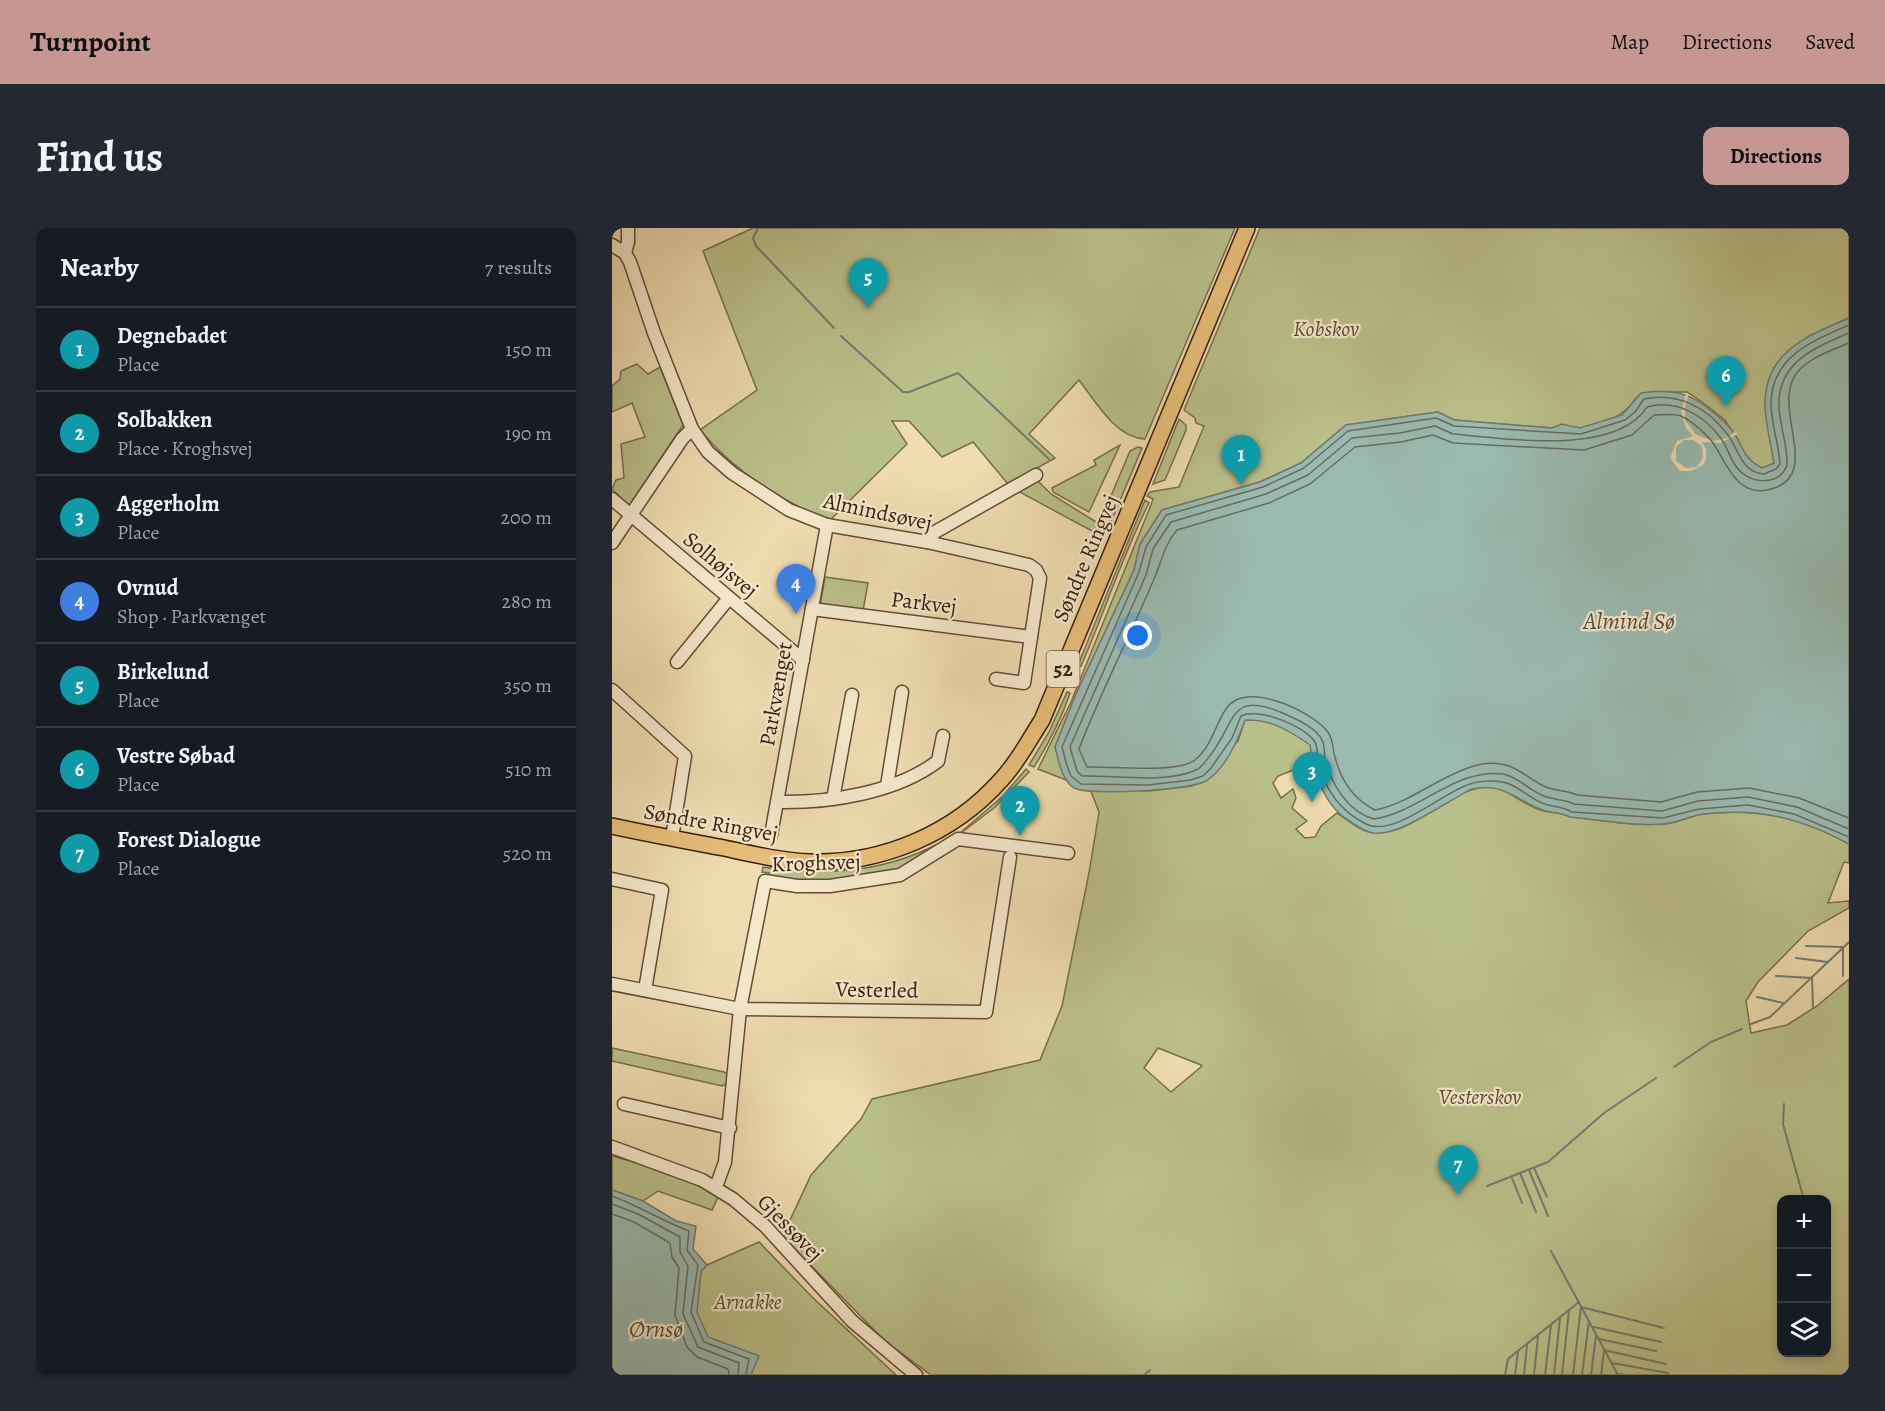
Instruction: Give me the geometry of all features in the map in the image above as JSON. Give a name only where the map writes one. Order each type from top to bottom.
[{"type":"main road","name":"Søndre Ringvej","points":[[612,826],[808,862],[862,858],[905,846],[946,826],[1002,780],[1042,720],[1247,228]]},
{"type":"street","points":[[612,245],[625,253],[628,228]]},
{"type":"street","name":"Almindsøvej","points":[[625,253],[692,429],[708,452],[732,473],[789,510],[827,525],[927,542],[1029,566],[1036,570],[1040,578],[1024,682],[996,679]]},
{"type":"street","points":[[612,543],[682,439],[692,429]]},
{"type":"street","points":[[927,542],[940,529],[1036,475]]},
{"type":"street","name":"Solhøjsvej","points":[[612,499],[803,660]]},
{"type":"street","name":"Parkvænget","points":[[771,835],[827,525]]},
{"type":"street","points":[[677,662],[729,598]]},
{"type":"street","name":"Parkvej","points":[[812,609],[1031,637]]},
{"type":"street","points":[[612,690],[685,756],[672,838]]},
{"type":"street","points":[[887,786],[902,692]]},
{"type":"street","points":[[833,799],[852,695]]},
{"type":"street","points":[[778,802],[807,803],[833,799],[907,780],[938,761],[943,736]]},
{"type":"street","name":"Kroghsvej","points":[[716,1188],[726,1162],[740,1009],[765,881],[797,886],[830,886],[900,875],[958,839],[1068,853]]},
{"type":"street","name":"Vesterled","points":[[612,984],[740,1009],[987,1012],[1010,857]]},
{"type":"street","points":[[612,879],[662,890],[645,990]]},
{"type":"street","points":[[624,1104],[730,1128]]},
{"type":"street","name":"Gjessøvej","points":[[612,1147],[678,1170],[716,1188],[765,1226],[852,1321],[915,1375]]},
{"type":"green space","points":[[753,228],[1235,228],[1145,439],[1135,437],[1116,426],[1079,380],[1029,434],[1055,458],[1008,484],[973,442],[942,457],[909,421],[892,421],[907,444],[829,521],[793,504],[743,472],[700,430],[757,390],[703,251]]},
{"type":"green space","name":"Kobskov","points":[[1260,228],[1849,228],[1849,318],[1809,336],[1773,371],[1765,404],[1774,463],[1756,493],[1742,449],[1725,420],[1687,392],[1652,392],[1635,399],[1619,415],[1596,425],[1581,428],[1560,426],[1552,428],[1454,420],[1438,412],[1346,425],[1301,463],[1260,482],[1162,510],[1140,544],[1134,570],[1076,694],[1055,747],[1066,780],[1038,769],[1071,702],[1151,505],[1153,499],[1147,496],[1150,492],[1179,487],[1204,426],[1196,423],[1195,418],[1184,410]]},
{"type":"green space","points":[[637,364],[648,374],[660,367],[683,425],[629,506],[612,489],[616,480],[624,478],[621,444],[645,437],[632,403],[612,412],[612,386],[620,379],[621,371]]},
{"type":"green space","points":[[1179,419],[1186,425],[1186,430],[1165,480],[1153,484]]},
{"type":"green space","points":[[1120,445],[1089,512],[1053,492],[1052,488],[1096,465],[1094,460]]},
{"type":"green space","points":[[1138,447],[1142,448],[1111,522],[1105,510],[1130,451]]},
{"type":"green space","points":[[1036,479],[1051,494],[1106,528],[1103,537],[1016,490]]},
{"type":"green space","points":[[1145,500],[1149,503],[1081,666],[1078,665]]},
{"type":"green space","points":[[825,577],[868,583],[863,611],[820,606]]},
{"type":"green space","points":[[1067,692],[1070,693],[1067,702],[1050,739],[1034,767],[1029,765],[1049,732]]},
{"type":"green space","name":"Vesterskov","points":[[1259,719],[1279,726],[1334,754],[1278,776],[1273,783],[1281,798],[1293,789],[1296,798],[1292,808],[1307,821],[1296,829],[1305,838],[1315,837],[1321,826],[1337,813],[1369,832],[1400,829],[1459,795],[1483,787],[1493,787],[1534,808],[1570,817],[1662,824],[1703,814],[1742,812],[1796,821],[1849,844],[1849,863],[1844,862],[1828,903],[1849,901],[1849,908],[1808,931],[1758,982],[1746,1001],[1751,1033],[1787,1025],[1817,1006],[1849,979],[1849,1375],[931,1375],[885,1341],[784,1238],[785,1231],[811,1175],[861,1119],[872,1099],[1040,1060],[1062,1006],[1089,873],[1099,812],[1090,789],[1149,791],[1192,786],[1238,741],[1245,720]],"holes":[[[1158,1048],[1201,1065],[1171,1092],[1144,1068]]]},
{"type":"green space","points":[[1026,769],[1029,772],[994,808],[953,839],[1003,796]]},
{"type":"green space","points":[[949,838],[907,868],[818,882],[769,876],[769,873],[762,872],[763,867],[835,871],[882,865],[927,849]]},
{"type":"green space","points":[[612,1048],[729,1075],[726,1084],[722,1086],[612,1061]]},
{"type":"green space","points":[[612,1156],[678,1174],[719,1195],[712,1210],[658,1191],[643,1201],[612,1190]]},
{"type":"green space","name":"Arnakke","points":[[759,1242],[812,1297],[896,1375],[717,1375],[695,1318],[701,1271],[707,1265]]},
{"type":"water","name":"Almind Sø","points":[[1849,318],[1849,844],[1796,821],[1742,812],[1703,814],[1662,824],[1570,817],[1540,809],[1500,790],[1482,787],[1467,791],[1403,827],[1373,833],[1348,820],[1332,806],[1317,777],[1310,745],[1280,727],[1254,720],[1245,720],[1225,762],[1213,776],[1197,784],[1161,789],[1098,792],[1074,788],[1066,780],[1055,747],[1076,694],[1134,570],[1140,544],[1162,510],[1260,482],[1301,463],[1346,425],[1438,412],[1454,420],[1552,428],[1562,424],[1580,428],[1622,415],[1641,393],[1663,391],[1689,396],[1705,406],[1730,427],[1748,457],[1762,468],[1774,463],[1765,404],[1772,371],[1781,358],[1804,339]]},
{"type":"water","name":"Ørnsø","points":[[612,1190],[643,1201],[676,1221],[696,1226],[693,1249],[707,1265],[701,1271],[697,1312],[708,1337],[759,1356],[751,1375],[612,1375]]},
{"type":"pier","points":[[1686,393],[1689,394],[1685,405],[1685,420],[1695,434],[1713,441],[1727,438],[1736,431],[1738,434],[1720,443],[1702,442],[1706,449],[1706,459],[1703,465],[1691,471],[1680,471],[1670,458],[1677,441],[1693,436],[1686,428],[1681,412]],"holes":[[[1684,440],[1693,440],[1702,446],[1703,458],[1697,467],[1686,468],[1676,461],[1676,447]]]},
{"type":"waterway","points":[[758,228],[753,238],[756,246],[834,328]]},
{"type":"waterway","points":[[841,336],[903,392],[909,392],[958,373],[1049,459]]},
{"type":"waterway","points":[[1751,1024],[1770,1017],[1849,942]]},
{"type":"waterway","points":[[1806,946],[1843,947],[1843,976]]},
{"type":"waterway","points":[[1796,958],[1828,962]]},
{"type":"waterway","points":[[1776,976],[1812,978],[1813,1007]]},
{"type":"waterway","points":[[1757,997],[1783,1003]]},
{"type":"waterway","points":[[1674,1067],[1711,1042],[1742,1029]]},
{"type":"waterway","points":[[1487,1186],[1548,1162],[1604,1113],[1656,1078]]},
{"type":"waterway","points":[[1784,1104],[1783,1124],[1803,1195]]},
{"type":"waterway","points":[[1534,1168],[1547,1197]]},
{"type":"waterway","points":[[1529,1170],[1548,1216]]},
{"type":"waterway","points":[[1520,1173],[1536,1212]]},
{"type":"waterway","points":[[1512,1178],[1522,1203]]},
{"type":"waterway","points":[[1551,1251],[1618,1375]]},
{"type":"waterway","points":[[1505,1375],[1508,1359],[1579,1302]]},
{"type":"waterway","points":[[1573,1375],[1581,1307],[1664,1328]]},
{"type":"waterway","points":[[1562,1375],[1569,1310]]},
{"type":"waterway","points":[[1554,1375],[1560,1318]]},
{"type":"waterway","points":[[1582,1375],[1589,1321]]},
{"type":"waterway","points":[[1545,1375],[1551,1325]]},
{"type":"waterway","points":[[1594,1327],[1661,1342]]},
{"type":"waterway","points":[[1534,1375],[1538,1336]]},
{"type":"waterway","points":[[1591,1375],[1596,1336]]},
{"type":"waterway","points":[[1599,1339],[1656,1351]]},
{"type":"waterway","points":[[1524,1375],[1527,1345]]},
{"type":"waterway","points":[[1601,1375],[1604,1350],[1666,1364]]},
{"type":"waterway","points":[[1515,1375],[1518,1351]]},
{"type":"waterway","points":[[1612,1363],[1668,1373]]},
{"type":"waterway","points":[[1144,1375],[1150,1370]]},
{"type":"waterway","points":[[1617,1374],[1625,1375]]},
{"type":"place","name":"Birkelund","points":[[868,308]]},
{"type":"place","name":"Vestre Søbad","points":[[1726,406]]},
{"type":"place","name":"Degnebadet","points":[[1241,485]]},
{"type":"place","name":"Ovnud","points":[[796,614]]},
{"type":"place","name":"Aggerholm","points":[[1312,802]]},
{"type":"place","name":"Solbakken","points":[[1020,836]]},
{"type":"place","name":"Forest Dialogue","points":[[1458,1195]]}]
